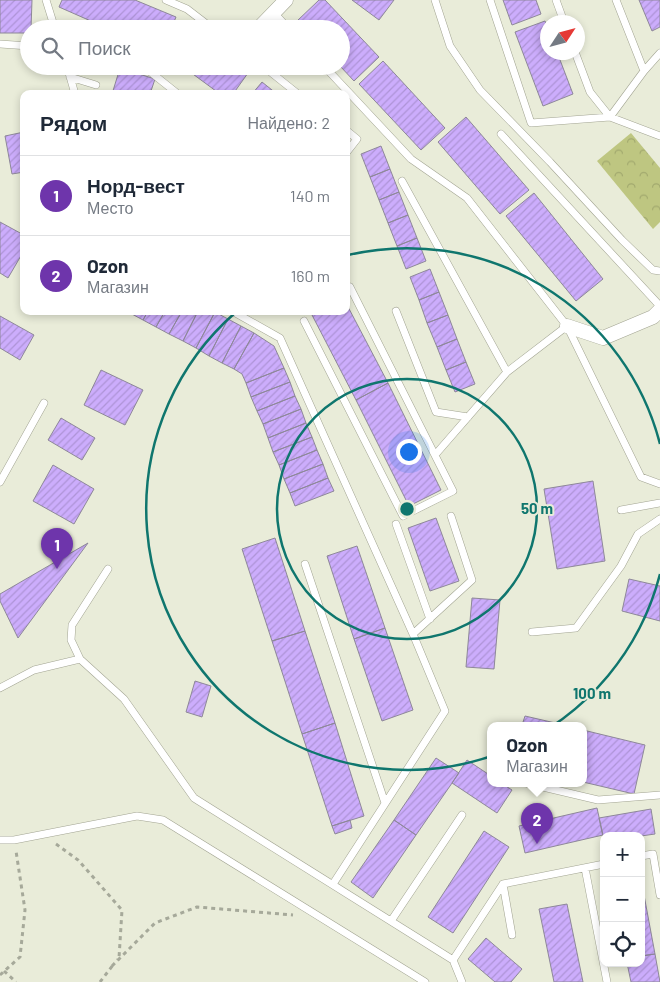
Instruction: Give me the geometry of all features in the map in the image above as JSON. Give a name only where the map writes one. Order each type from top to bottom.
[{"type":"street","points":[[267,20],[286,0]]},
{"type":"street","points":[[567,326],[603,338],[653,318],[660,310]]},
{"type":"lane","points":[[46,0],[52,20]]},
{"type":"lane","points":[[166,0],[187,9],[202,20]]},
{"type":"lane","points":[[435,0],[450,46],[480,90],[622,240],[653,270],[660,271]]},
{"type":"lane","points":[[490,0],[531,123],[610,117],[660,136]]},
{"type":"lane","points":[[556,0],[561,15]]},
{"type":"lane","points":[[616,0],[644,70]]},
{"type":"lane","points":[[274,13],[281,20]]},
{"type":"lane","points":[[0,44],[20,45]]},
{"type":"lane","points":[[610,117],[644,70],[660,53]]},
{"type":"lane","points":[[578,60],[590,92],[610,117]]},
{"type":"lane","points":[[154,75],[173,90]]},
{"type":"lane","points":[[274,75],[293,90]]},
{"type":"lane","points":[[332,75],[346,90]]},
{"type":"lane","points":[[70,76],[96,85]]},
{"type":"lane","points":[[70,76],[74,90]]},
{"type":"lane","points":[[350,94],[411,159],[467,198],[567,326],[641,477],[660,484]]},
{"type":"lane","points":[[350,133],[357,139],[350,147]]},
{"type":"lane","points":[[500,134],[660,306]]},
{"type":"lane","points":[[402,181],[507,372]]},
{"type":"lane","points":[[304,321],[403,516],[453,491],[350,287]]},
{"type":"lane","points":[[396,311],[436,412],[468,417]]},
{"type":"lane","points":[[239,315],[280,338],[412,634],[444,711],[333,884]]},
{"type":"lane","points":[[435,456],[507,372],[567,326]]},
{"type":"lane","points":[[0,482],[44,403]]},
{"type":"lane","points":[[621,510],[660,503]]},
{"type":"lane","points":[[412,634],[472,580],[451,516]]},
{"type":"lane","points":[[532,632],[576,628],[621,566],[638,534],[660,519]]},
{"type":"lane","points":[[396,524],[430,618]]},
{"type":"lane","points":[[306,564],[385,803]]},
{"type":"lane","points":[[108,569],[72,624],[71,640],[80,659],[124,699],[194,798],[453,960],[462,982]]},
{"type":"lane","points":[[0,688],[34,670],[80,659]]},
{"type":"lane","points":[[543,787],[598,800],[660,795]]},
{"type":"lane","points":[[391,921],[462,815]]},
{"type":"lane","points":[[0,840],[14,840],[137,816],[163,820],[425,982]]},
{"type":"lane","points":[[645,855],[652,854],[660,895]]},
{"type":"lane","points":[[453,960],[503,884],[600,865]]},
{"type":"lane","points":[[585,868],[607,982]]},
{"type":"lane","points":[[503,884],[512,935]]},
{"type":"path","points":[[42,834],[78,860],[122,910],[119,958],[100,982]]},
{"type":"path","points":[[0,975],[20,958],[25,910],[14,840]]},
{"type":"path","points":[[112,966],[155,923],[197,907],[320,918]]},
{"type":"path","points":[[4,971],[16,982]]},
{"type":"green space","points":[[631,133],[660,168],[660,222],[653,229],[597,161]]},
{"type":"building","points":[[0,0],[32,0],[31,20],[20,20],[20,33],[0,33]]},
{"type":"building","points":[[62,0],[135,0],[176,17],[175,20],[89,20],[59,7]]},
{"type":"building","points":[[319,0],[325,0],[344,20],[298,20]]},
{"type":"building","points":[[352,0],[394,0],[379,20]]},
{"type":"building","points":[[503,0],[536,0],[541,14],[512,25]]},
{"type":"building","points":[[639,0],[660,0],[660,27],[652,31]]},
{"type":"building","points":[[540,23],[540,60],[560,60],[573,94],[543,106],[515,32]]},
{"type":"building","points":[[350,26],[379,57],[354,81],[348,75],[350,75]]},
{"type":"building","points":[[383,61],[445,128],[421,150],[359,84]]},
{"type":"building","points":[[118,75],[142,75],[155,79],[151,90],[113,90]]},
{"type":"building","points":[[194,75],[247,75],[236,90],[215,90]]},
{"type":"building","points":[[262,82],[272,90],[255,90]]},
{"type":"building","points":[[466,117],[529,190],[500,214],[438,142]]},
{"type":"building","points":[[20,133],[20,173],[12,174],[5,136]]},
{"type":"building","points":[[381,146],[390,169],[370,177],[361,154]]},
{"type":"building","points":[[390,169],[399,192],[379,200],[370,177]]},
{"type":"building","points":[[399,192],[408,215],[388,223],[379,200]]},
{"type":"building","points":[[534,193],[603,279],[576,301],[506,216]]},
{"type":"building","points":[[408,215],[417,238],[397,246],[388,223]]},
{"type":"building","points":[[0,222],[20,233],[20,257],[8,278],[0,273]]},
{"type":"building","points":[[417,238],[426,261],[406,269],[397,246]]},
{"type":"building","points":[[430,269],[439,292],[419,300],[410,277]]},
{"type":"building","points":[[439,292],[448,315],[427,323],[419,300]]},
{"type":"building","points":[[350,311],[388,383],[356,400],[312,315],[350,315]]},
{"type":"building","points":[[134,315],[146,315],[143,320]]},
{"type":"building","points":[[146,315],[163,315],[156,327],[143,320]]},
{"type":"building","points":[[163,315],[180,315],[169,334],[156,327]]},
{"type":"building","points":[[180,315],[196,315],[183,341],[169,334]]},
{"type":"building","points":[[196,315],[213,315],[196,348],[183,341]]},
{"type":"building","points":[[213,315],[221,315],[228,319],[209,356],[196,348]]},
{"type":"building","points":[[448,315],[457,339],[437,347],[427,323]]},
{"type":"building","points":[[0,316],[34,335],[20,360],[0,348]]},
{"type":"building","points":[[228,319],[241,326],[222,363],[209,356]]},
{"type":"building","points":[[241,326],[254,333],[234,369],[222,363]]},
{"type":"building","points":[[254,333],[274,346],[284,368],[246,383],[242,374],[234,369]]},
{"type":"building","points":[[457,339],[466,362],[446,370],[437,347]]},
{"type":"building","points":[[466,362],[475,384],[455,392],[446,370]]},
{"type":"building","points":[[284,368],[290,382],[251,397],[246,383]]},
{"type":"building","points":[[101,370],[143,390],[125,425],[84,405]]},
{"type":"building","points":[[290,382],[295,396],[257,411],[251,397]]},
{"type":"building","points":[[388,383],[441,490],[409,506],[356,400]]},
{"type":"building","points":[[295,396],[301,409],[263,424],[257,411]]},
{"type":"building","points":[[301,409],[306,423],[268,438],[263,424]]},
{"type":"building","points":[[61,418],[95,438],[82,460],[48,440]]},
{"type":"building","points":[[306,423],[312,437],[273,452],[268,438]]},
{"type":"building","points":[[312,437],[317,450],[279,465],[273,452]]},
{"type":"building","points":[[317,450],[323,464],[284,479],[279,465]]},
{"type":"building","points":[[323,464],[328,478],[290,493],[284,479]]},
{"type":"building","points":[[53,465],[94,489],[74,524],[33,501]]},
{"type":"building","points":[[328,478],[334,491],[295,506],[290,493]]},
{"type":"building","points":[[593,481],[605,561],[557,569],[544,489]]},
{"type":"building","points":[[436,518],[459,581],[430,591],[408,528]]},
{"type":"building","points":[[275,538],[305,631],[272,641],[242,549]]},
{"type":"building","points":[[88,543],[18,638],[0,601],[0,594]]},
{"type":"building","points":[[357,546],[385,628],[354,639],[327,556]]},
{"type":"building","points":[[629,579],[660,586],[660,621],[622,611]]},
{"type":"building","points":[[472,598],[500,600],[494,669],[466,667]]},
{"type":"building","points":[[385,628],[413,710],[382,721],[354,639]]},
{"type":"building","points":[[305,631],[335,723],[302,734],[272,641]]},
{"type":"building","points":[[195,681],[211,686],[202,717],[186,712]]},
{"type":"building","points":[[525,716],[551,722],[523,722]]},
{"type":"building","points":[[335,723],[364,816],[332,826],[302,734]]},
{"type":"building","points":[[587,731],[645,745],[634,794],[587,783]]},
{"type":"building","points":[[436,758],[459,773],[416,835],[394,820]]},
{"type":"building","points":[[467,760],[487,773],[487,787],[507,787],[512,790],[497,813],[452,783]]},
{"type":"building","points":[[597,808],[602,832],[600,832],[600,836],[525,853],[519,826]]},
{"type":"building","points":[[651,809],[655,834],[645,835],[645,832],[602,832],[599,818]]},
{"type":"building","points":[[350,820],[352,828],[335,834],[332,826]]},
{"type":"building","points":[[394,820],[416,835],[373,898],[351,882]]},
{"type":"building","points":[[484,831],[509,847],[453,933],[428,917]]},
{"type":"building","points":[[645,900],[655,954],[645,955]]},
{"type":"building","points":[[567,904],[583,982],[554,982],[539,909]]},
{"type":"building","points":[[486,938],[522,969],[511,982],[495,982],[468,959]]},
{"type":"building","points":[[655,954],[660,982],[631,982],[628,967],[645,967],[645,955]]},
{"type":"place","name":"Норд-вест","points":[[57,569]]},
{"type":"place","name":"Ozon","points":[[537,844]]}]
